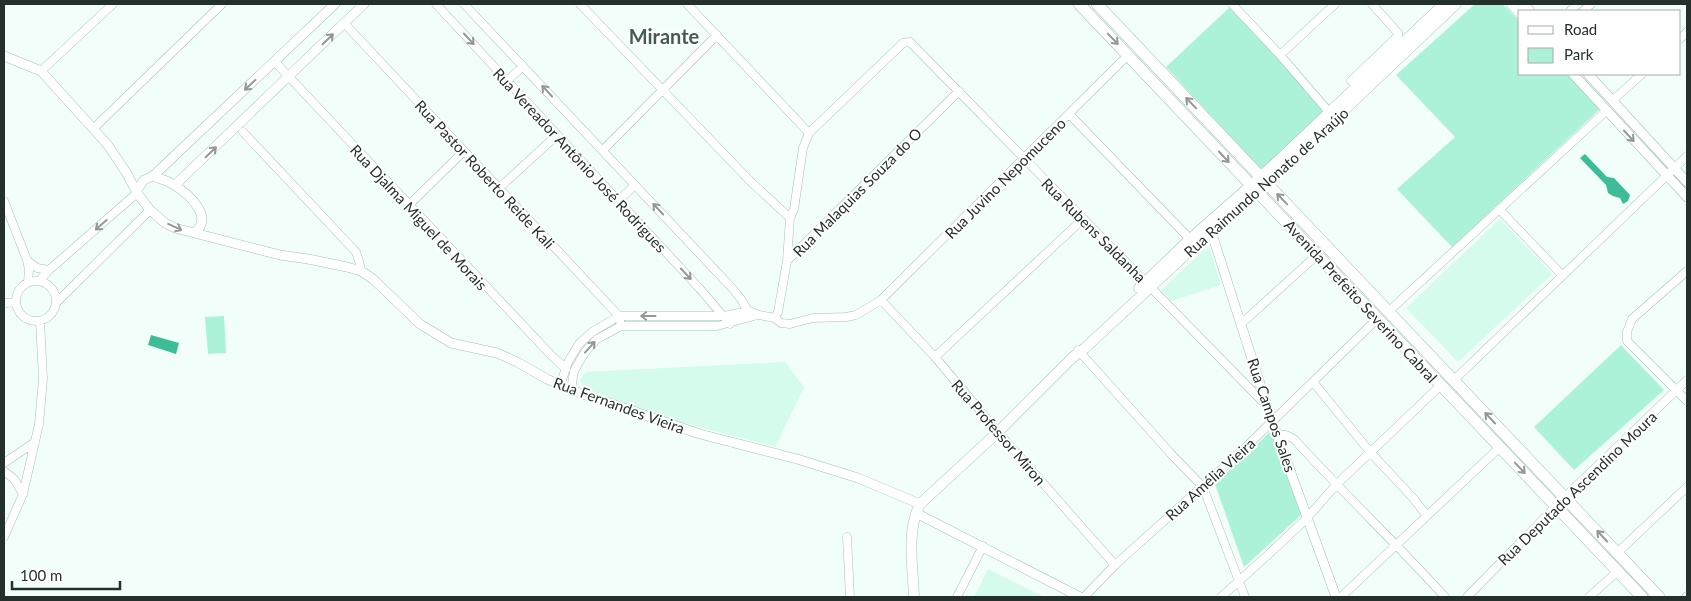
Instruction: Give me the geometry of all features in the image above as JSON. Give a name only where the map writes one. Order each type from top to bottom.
[{"type":"main road","name":"Avenida Prefeito Severino Cabral","points":[[1079,4],[1642,597]]},
{"type":"main road","name":"Avenida Prefeito Severino Cabral","points":[[1098,4],[1659,597]]},
{"type":"main road","name":"Rua Raimundo Nonato de Araújo","points":[[1264,180],[1329,112],[1444,4]]},
{"type":"main road","name":"Rua Raimundo Nonato de Araújo","points":[[1148,284],[1212,231],[1254,189],[1456,4]]},
{"type":"main road","name":"Rua Raimundo Nonato de Araújo","points":[[918,509],[1148,284],[1190,239],[1254,189]]},
{"type":"main road","points":[[914,597],[912,530],[918,509]]},
{"type":"street","points":[[41,71],[113,4]]},
{"type":"street","points":[[94,128],[222,4]]},
{"type":"street","points":[[39,281],[137,192],[144,180],[152,176],[335,4]]},
{"type":"street","points":[[175,185],[364,4]]},
{"type":"street","name":"Rua Vereador Antônio José Rodrigues","points":[[436,4],[730,324]]},
{"type":"street","name":"Rua Vereador Antônio José Rodrigues","points":[[464,4],[732,288],[753,314]]},
{"type":"street","points":[[580,4],[751,182],[790,218]]},
{"type":"street","points":[[687,4],[809,133],[803,148],[794,209],[790,218],[787,261]]},
{"type":"street","points":[[1232,4],[1280,55],[1329,112]]},
{"type":"street","points":[[1280,55],[1335,4]]},
{"type":"street","points":[[1351,81],[1398,36],[1398,33],[1372,4]]},
{"type":"street","name":"Rua Pastor Roberto Reide Kali","points":[[344,23],[619,316]]},
{"type":"street","points":[[603,150],[717,35]]},
{"type":"street","name":"Rua Rubens Saldanha","points":[[809,133],[903,43],[910,42],[920,50],[1083,219],[1270,408]]},
{"type":"street","name":"Rua Juvino Nepomuceno","points":[[775,318],[781,323],[790,324],[813,318],[846,317],[856,315],[881,300],[1128,55]]},
{"type":"street","points":[[4,56],[41,71],[94,128],[126,172],[137,192]]},
{"type":"street","name":"Rua Djalma Miguel de Morais","points":[[275,62],[288,78],[566,369]]},
{"type":"street","points":[[507,81],[523,66]]},
{"type":"street","points":[[1574,75],[1687,197]]},
{"type":"street","points":[[1589,75],[1687,182]]},
{"type":"street","points":[[1613,100],[1641,75]]},
{"type":"street","name":"Rua Malaquias Souza do O","points":[[775,318],[778,312],[787,261],[959,91]]},
{"type":"street","points":[[1389,311],[1606,111]]},
{"type":"street","points":[[1069,114],[1190,239]]},
{"type":"street","points":[[243,132],[356,252],[360,272]]},
{"type":"street","points":[[498,189],[558,135]]},
{"type":"street","points":[[409,205],[464,151]]},
{"type":"street","points":[[1454,380],[1687,156]]},
{"type":"street","points":[[126,172],[144,180]]},
{"type":"street","points":[[152,176],[175,185],[200,210],[203,222],[199,230],[194,233]]},
{"type":"street","points":[[618,201],[635,185]]},
{"type":"street","name":"Rua Fernandes Vieira","points":[[137,192],[150,210],[165,223],[175,228],[280,255],[347,267],[360,272],[373,279],[420,324],[447,342],[497,353],[560,386],[700,434],[797,459],[858,478],[1082,597]]},
{"type":"street","points":[[4,201],[27,260],[29,270],[28,282]]},
{"type":"street","points":[[1500,209],[1562,275]]},
{"type":"street","points":[[57,302],[54,290],[45,282],[39,281],[28,282],[19,290],[16,302],[21,314],[26,318],[40,321],[49,316],[57,302],[150,210]]},
{"type":"street","points":[[935,357],[1083,219]]},
{"type":"street","name":"Rua Campos Sales","points":[[1212,231],[1270,408],[1272,421],[1336,597]]},
{"type":"street","points":[[1241,324],[1317,255]]},
{"type":"street","points":[[27,260],[37,268],[49,270]]},
{"type":"street","points":[[1687,271],[1632,319],[1626,332],[1627,341],[1687,401]]},
{"type":"street","name":"Rua Professor Miron","points":[[881,300],[935,357],[1115,565]]},
{"type":"street","points":[[4,303],[16,302]]},
{"type":"street","points":[[571,390],[574,372],[585,352],[597,339],[621,326],[717,326],[730,324],[753,314]]},
{"type":"street","points":[[560,386],[568,362],[579,344],[592,332],[619,316],[724,316],[753,314],[775,318]]},
{"type":"street","points":[[619,316],[621,326]]},
{"type":"street","name":"Rua Amélia Vieira","points":[[1082,597],[1203,487],[1378,318]]},
{"type":"street","points":[[4,537],[23,494],[39,424],[43,379],[40,321]]},
{"type":"street","points":[[604,325],[608,333]]},
{"type":"street","points":[[1077,353],[1203,487],[1244,597]]},
{"type":"street","name":"Rua Deputado Ascendino Moura","points":[[1467,597],[1565,497],[1687,380]]},
{"type":"street","points":[[1312,382],[1427,516]]},
{"type":"street","points":[[1221,597],[1307,518],[1336,486],[1441,386]]},
{"type":"street","points":[[1277,434],[1286,435],[1294,439],[1336,486],[1397,545],[1445,597]]},
{"type":"street","points":[[4,464],[34,442]]},
{"type":"street","points":[[1341,597],[1500,447]]},
{"type":"street","points":[[4,471],[14,479],[23,494]]},
{"type":"street","points":[[1617,553],[1687,487]]},
{"type":"street","points":[[846,536],[850,597]]},
{"type":"street","points":[[957,597],[984,546]]},
{"type":"street","points":[[1589,597],[1618,571]]},
{"type":"shaded area","points":[[1585,154],[1607,177],[1614,178],[1630,195],[1628,201],[1623,204],[1620,198],[1608,193],[1606,185],[1580,158]]},
{"type":"shaded area","points":[[1500,219],[1552,274],[1458,362],[1406,308]]},
{"type":"shaded area","points":[[1206,248],[1210,249],[1221,285],[1171,301],[1161,290]]},
{"type":"shaded area","points":[[151,335],[179,343],[176,354],[148,345]]},
{"type":"shaded area","points":[[785,362],[804,387],[775,447],[658,416],[585,390],[580,380],[586,372]]},
{"type":"shaded area","points":[[988,569],[1044,597],[974,597]]},
{"type":"green space","points":[[1475,4],[1503,4],[1518,20],[1518,75],[1568,75],[1600,109],[1452,247],[1397,189],[1455,137],[1396,75]]},
{"type":"green space","points":[[1231,6],[1327,113],[1263,172],[1166,67]]},
{"type":"green space","points":[[224,316],[226,353],[208,354],[205,317]]},
{"type":"green space","points":[[1621,345],[1664,390],[1574,470],[1534,427]]},
{"type":"green space","points":[[1273,429],[1302,514],[1244,567],[1215,484]]},
{"type":"district","name":"Mirante","points":[[664,36]]}]
